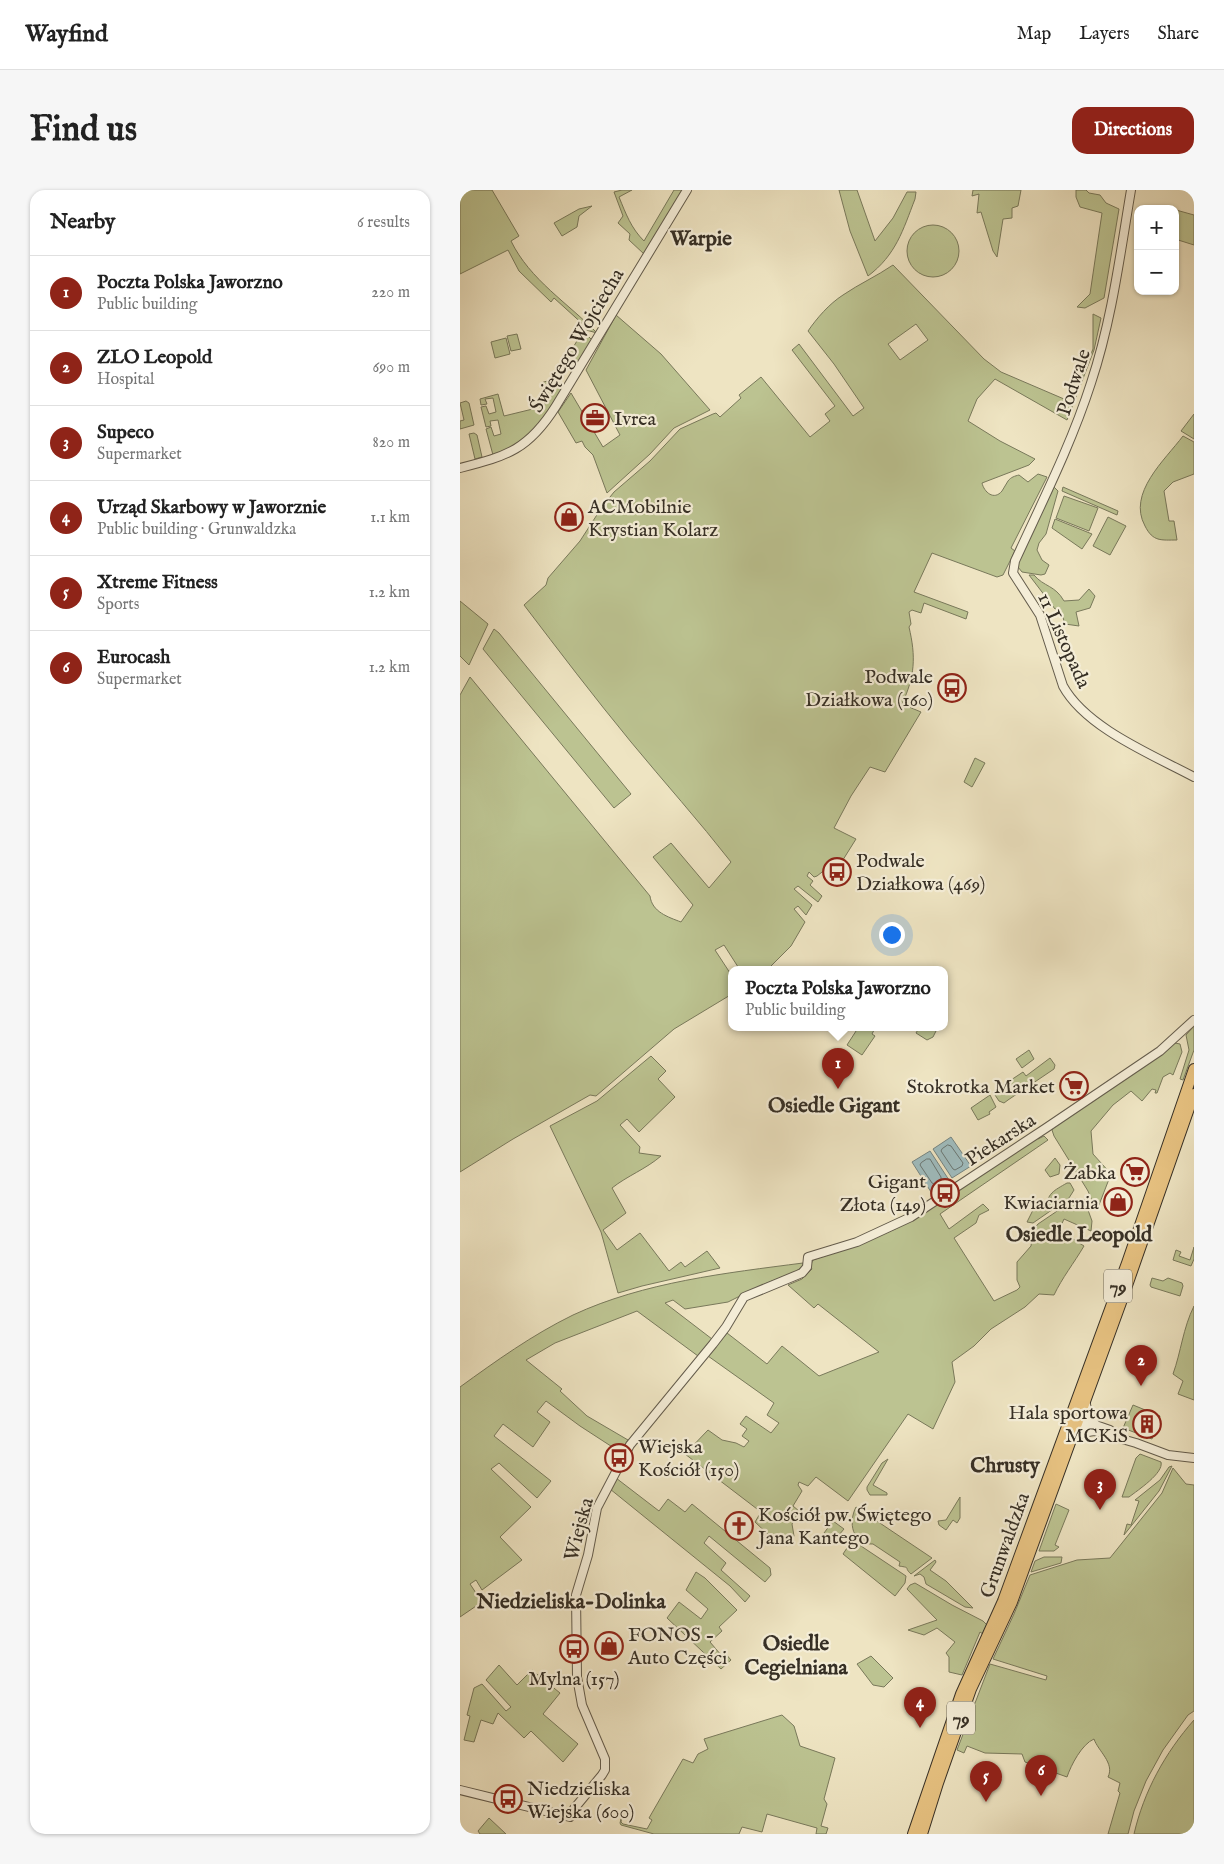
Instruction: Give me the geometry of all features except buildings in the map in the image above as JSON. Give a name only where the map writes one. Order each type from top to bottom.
[{"type":"main road","name":"Grunwaldzka","points":[[913,1834],[961,1694],[1003,1601],[1072,1420],[1194,1069]]},
{"type":"main road","name":"Grunwaldzka","points":[[922,1834],[971,1689],[1012,1602],[1071,1440],[1072,1420],[1085,1401],[1194,1094]]},
{"type":"street","name":"Świętego Wojciecha","points":[[460,468],[505,455],[522,445],[540,430],[687,190]]},
{"type":"street","name":"Podwale","points":[[1014,573],[1014,561],[1064,457],[1094,376],[1113,300],[1131,190]]},
{"type":"street","name":"11 Listopada","points":[[1014,573],[1040,615],[1064,686],[1069,695],[1095,720],[1116,735],[1194,777]]},
{"type":"street","name":"Piekarska","points":[[808,1257],[837,1250],[868,1238],[921,1211],[1160,1051],[1194,1020]]},
{"type":"street","name":"Wiejska","points":[[460,1790],[570,1817],[573,1810],[602,1776],[606,1765],[603,1753],[582,1705],[576,1662],[577,1589],[588,1555],[597,1508],[630,1445],[713,1344],[726,1327],[740,1302],[751,1292],[802,1272],[807,1267],[808,1257]]},
{"type":"street","points":[[1085,1401],[1095,1428]]},
{"type":"street","points":[[1072,1420],[1083,1426],[1095,1428],[1171,1456],[1194,1458]]},
{"type":"street","points":[[1071,1440],[1095,1428]]},
{"type":"green space","points":[[460,190],[492,190],[519,236],[511,241],[528,268],[597,333],[586,330],[586,327],[554,298],[551,302],[519,271],[508,250],[460,274]]},
{"type":"green space","points":[[632,190],[619,197],[632,226],[644,241],[674,190],[684,190],[644,254],[629,240],[630,234],[618,223],[623,216],[614,192]]},
{"type":"green space","points":[[839,190],[857,190],[875,241],[893,218],[907,192],[916,192],[907,221],[898,241],[878,268],[868,276],[850,231]]},
{"type":"green space","points":[[973,190],[1021,190],[1018,206],[1012,208],[1012,218],[1003,219],[997,257],[993,251],[981,212],[977,213],[979,194],[972,196]]},
{"type":"green space","points":[[1076,190],[1086,190],[1089,193],[1100,195],[1106,203],[1119,209],[1104,298],[1085,308],[1077,307],[1090,294],[1102,213],[1080,207],[1076,197]]},
{"type":"green space","points":[[592,206],[579,216],[577,227],[562,236],[554,223],[579,209]]},
{"type":"green space","points":[[1179,211],[1194,215],[1194,245],[1179,240]]},
{"type":"green space","points":[[928,225],[938,225],[947,229],[955,237],[959,251],[955,265],[947,273],[938,277],[928,277],[919,273],[911,265],[907,256],[907,246],[911,237],[919,229]]},
{"type":"green space","points":[[893,265],[984,359],[1001,372],[1071,402],[1093,349],[1093,314],[1101,318],[1094,350],[1067,420],[995,379],[977,399],[968,421],[1000,441],[1035,459],[1029,465],[982,483],[987,492],[993,495],[999,494],[1009,480],[1019,475],[1028,482],[1038,474],[1047,477],[1011,548],[1015,551],[1003,575],[997,577],[932,553],[914,592],[968,612],[966,619],[924,603],[921,613],[912,610],[909,612],[913,666],[910,684],[902,704],[921,712],[885,772],[870,767],[851,796],[834,828],[856,839],[841,863],[839,865],[831,865],[814,877],[809,872],[807,876],[813,881],[810,885],[822,896],[818,902],[798,886],[794,889],[812,905],[806,915],[798,906],[794,909],[805,922],[791,946],[771,966],[737,966],[724,945],[715,950],[728,970],[728,996],[674,1029],[596,1096],[590,1095],[460,1172],[460,695],[470,677],[650,896],[651,902],[657,910],[681,922],[693,905],[653,857],[671,843],[709,888],[731,862],[617,725],[524,605],[546,585],[548,578],[580,541],[614,492],[650,461],[680,429],[716,413],[720,417],[741,398],[739,395],[761,377],[810,437],[830,421],[825,414],[835,406],[792,350],[799,344],[853,416],[864,408],[834,364],[808,331],[824,312],[855,287]],"holes":[[[916,324],[928,340],[900,360],[888,344]]]},
{"type":"green space","points":[[616,315],[661,354],[710,410],[674,428],[650,454],[607,493],[593,455],[582,441],[576,443],[558,412],[571,393],[603,447],[620,435],[586,370]]},
{"type":"green space","points":[[583,331],[592,340],[576,368],[566,359]]},
{"type":"green space","points":[[517,334],[521,349],[511,351],[507,336]]},
{"type":"green space","points":[[506,338],[510,354],[495,358],[491,342]]},
{"type":"green space","points":[[553,379],[565,385],[536,428],[518,443],[493,455],[486,429],[491,427],[494,436],[501,434],[498,420],[490,421],[491,426],[486,427],[481,407],[486,406],[489,414],[496,412],[493,398],[485,399],[487,404],[481,405],[480,399],[498,394],[504,416],[541,407],[545,404],[541,383]]},
{"type":"green space","points":[[466,401],[469,403],[474,425],[460,429],[460,421],[464,420],[460,403]]},
{"type":"green space","points":[[1194,414],[1194,439],[1181,431]]},
{"type":"green space","points":[[474,433],[477,435],[482,457],[475,459],[469,434]]},
{"type":"green space","points":[[1183,436],[1194,442],[1194,474],[1173,482],[1164,491],[1169,521],[1174,521],[1177,540],[1158,539],[1151,535],[1145,526],[1141,514],[1141,501],[1144,489],[1150,478]]},
{"type":"green space","points":[[1054,487],[1058,491],[1046,534],[1039,543],[1037,550],[1042,560],[1049,565],[1045,574],[1022,572],[1018,567],[1019,559]]},
{"type":"green space","points":[[1063,487],[1118,511],[1117,515],[1062,491]]},
{"type":"green space","points":[[1064,496],[1098,508],[1089,531],[1056,518]]},
{"type":"green space","points":[[1108,517],[1126,526],[1110,555],[1093,546]]},
{"type":"green space","points":[[1055,519],[1092,534],[1082,549],[1052,528]]},
{"type":"green space","points":[[1029,575],[1034,575],[1053,589],[1064,601],[1079,600],[1089,589],[1095,596],[1090,608],[1076,612],[1079,626],[1065,624],[1060,608],[1055,609]]},
{"type":"green space","points":[[460,601],[488,624],[469,665],[460,656]]},
{"type":"green space","points":[[494,629],[631,794],[614,808],[483,649]]},
{"type":"green space","points":[[975,758],[985,763],[972,787],[964,782]]},
{"type":"green space","points":[[1194,1026],[1194,1050],[1183,1080],[1180,1079],[1189,1050],[1186,1035]]},
{"type":"green space","points":[[856,1031],[874,1031],[872,1034],[875,1036],[862,1055],[847,1045]]},
{"type":"green space","points":[[917,1031],[936,1031],[933,1037],[927,1040],[916,1033]]},
{"type":"green space","points":[[1175,1043],[1180,1044],[1182,1052],[1173,1075],[1170,1073],[1163,1077],[1157,1093],[1155,1093],[1156,1090],[1152,1089],[1142,1101],[1131,1091],[1113,1105],[1091,1131],[1093,1154],[1111,1174],[1097,1210],[1052,1130],[1054,1126]]},
{"type":"green space","points":[[1029,1050],[1034,1059],[1022,1068],[1016,1059]]},
{"type":"green space","points":[[651,1056],[666,1071],[658,1079],[675,1097],[639,1132],[627,1119],[620,1125],[640,1147],[639,1153],[661,1156],[612,1188],[626,1213],[603,1230],[617,1250],[640,1233],[669,1271],[681,1262],[685,1267],[707,1251],[720,1268],[618,1293],[601,1232],[550,1126],[597,1101]]},
{"type":"green space","points":[[1050,1058],[1055,1065],[1054,1069],[1004,1103],[999,1101],[993,1092],[1023,1072],[1026,1076]]},
{"type":"green space","points":[[990,1095],[996,1107],[989,1112],[990,1114],[978,1120],[971,1108]]},
{"type":"green space","points":[[1044,1136],[1048,1140],[940,1214],[949,1229],[983,1204],[989,1210],[979,1215],[976,1223],[954,1238],[994,1301],[1020,1287],[1017,1280],[1017,1262],[1031,1246],[1033,1230],[1038,1224],[1075,1199],[1080,1202],[1084,1199],[1092,1221],[1091,1231],[1064,1219],[1059,1230],[1084,1246],[1054,1295],[1039,1294],[1025,1307],[991,1329],[974,1346],[952,1362],[955,1382],[933,1429],[908,1414],[848,1501],[816,1477],[808,1486],[799,1482],[798,1485],[802,1491],[793,1506],[799,1511],[792,1524],[794,1536],[787,1546],[776,1538],[774,1540],[755,1522],[761,1512],[685,1454],[708,1430],[722,1440],[744,1447],[749,1441],[742,1436],[747,1429],[740,1424],[746,1416],[771,1433],[779,1423],[767,1415],[774,1403],[708,1356],[727,1333],[767,1364],[782,1346],[819,1376],[879,1352],[818,1304],[814,1308],[788,1285],[802,1279],[812,1269],[810,1266],[813,1260],[895,1229],[922,1214],[1037,1138]]},
{"type":"green space","points":[[1055,1158],[1060,1165],[1059,1174],[1050,1177],[1045,1170]]},
{"type":"green space","points":[[1070,1183],[1074,1190],[1069,1198],[1033,1223],[1027,1222],[1033,1210],[1048,1209],[1048,1200],[1052,1193]]},
{"type":"green space","points":[[1194,1247],[1194,1259],[1191,1266],[1173,1260],[1176,1250],[1181,1252],[1179,1256],[1190,1260]]},
{"type":"green space","points":[[803,1263],[803,1266],[795,1272],[762,1285],[728,1302],[685,1309],[673,1300],[665,1303],[712,1339],[698,1356],[637,1311],[555,1343],[526,1360],[562,1389],[560,1391],[587,1416],[628,1440],[620,1452],[546,1401],[537,1412],[550,1422],[533,1447],[503,1424],[494,1436],[551,1481],[537,1498],[499,1463],[491,1469],[531,1507],[500,1537],[522,1560],[482,1590],[476,1580],[470,1584],[482,1602],[460,1617],[460,1387],[543,1331],[573,1315],[600,1304],[628,1294],[686,1280]]},
{"type":"green space","points":[[1152,1278],[1163,1281],[1168,1278],[1182,1283],[1180,1296],[1151,1287]]},
{"type":"green space","points":[[1194,1306],[1194,1400],[1178,1394],[1183,1381],[1173,1374],[1187,1323]]},
{"type":"green space","points":[[1133,1405],[1160,1416],[1152,1439],[1123,1428]]},
{"type":"green space","points":[[1140,1454],[1161,1462],[1159,1471],[1144,1486],[1129,1497],[1122,1497],[1136,1458]]},
{"type":"green space","points":[[888,1459],[873,1485],[887,1493],[887,1495],[870,1495],[867,1487],[882,1463]]},
{"type":"green space","points":[[1172,1466],[1159,1491],[1124,1535],[1127,1524],[1131,1525],[1139,1501],[1135,1500],[1160,1480],[1169,1467]]},
{"type":"green space","points":[[1173,1468],[1186,1484],[1194,1485],[1194,1711],[1188,1715],[1163,1750],[1146,1781],[1134,1811],[1128,1834],[1108,1834],[1120,1793],[1118,1791],[1120,1783],[1108,1777],[1110,1772],[1108,1762],[1094,1739],[1081,1750],[1067,1777],[1025,1762],[1022,1754],[985,1753],[967,1746],[964,1753],[957,1750],[990,1664],[1046,1680],[1047,1676],[993,1659],[1030,1575],[1077,1560],[1110,1558],[1162,1493]]},
{"type":"green space","points":[[616,1478],[659,1511],[668,1499],[685,1512],[692,1504],[770,1568],[771,1575],[765,1582],[709,1536],[704,1543],[726,1563],[721,1570],[750,1596],[745,1602],[730,1586],[610,1489]]},
{"type":"green space","points":[[960,1497],[960,1518],[957,1523],[953,1520],[946,1530],[939,1525],[938,1521],[946,1520]]},
{"type":"green space","points":[[1056,1504],[1069,1510],[1055,1545],[1059,1547],[1054,1551],[1039,1551]]},
{"type":"green space","points":[[856,1507],[932,1558],[911,1574],[906,1568],[899,1566],[900,1562],[873,1544],[860,1541],[856,1537],[852,1526]]},
{"type":"green space","points":[[833,1521],[844,1529],[833,1542],[824,1533]]},
{"type":"green space","points":[[851,1542],[855,1542],[906,1576],[905,1583],[895,1596],[843,1554]]},
{"type":"green space","points":[[1044,1557],[1062,1557],[1061,1563],[1031,1572],[1035,1561]]},
{"type":"green space","points":[[935,1560],[936,1562],[930,1570],[946,1581],[973,1608],[965,1607],[926,1584],[924,1577],[920,1574],[914,1576]]},
{"type":"green space","points":[[696,1572],[705,1578],[737,1610],[719,1627],[722,1631],[710,1642],[721,1655],[724,1652],[731,1660],[721,1669],[667,1618],[679,1602],[701,1619],[708,1609],[686,1590]]},
{"type":"green space","points":[[915,1583],[987,1625],[983,1634],[980,1632],[962,1675],[949,1672],[949,1657],[946,1653],[955,1642],[937,1628],[924,1635],[908,1630],[937,1620],[907,1589]]},
{"type":"green space","points":[[871,1656],[893,1678],[884,1687],[873,1685],[857,1664]]},
{"type":"green space","points":[[499,1665],[517,1685],[532,1670],[560,1693],[543,1714],[578,1744],[563,1762],[531,1731],[524,1738],[498,1713],[493,1724],[481,1720],[474,1742],[464,1740],[470,1716],[467,1715],[474,1688],[482,1684],[506,1711],[511,1707],[486,1680]]},
{"type":"green space","points":[[782,1715],[794,1726],[800,1746],[835,1758],[824,1799],[827,1804],[821,1826],[828,1828],[826,1834],[816,1834],[817,1828],[767,1814],[762,1832],[742,1827],[739,1834],[654,1834],[621,1825],[620,1823],[622,1815],[621,1822],[623,1824],[647,1829],[652,1820],[649,1818],[683,1759],[693,1763],[698,1754],[708,1749],[704,1739]]},
{"type":"green space","points":[[1194,1720],[1194,1834],[1134,1834],[1138,1818],[1157,1773],[1174,1746]]},
{"type":"green space","points":[[489,1818],[506,1834],[480,1834],[478,1831]]},
{"type":"water","points":[[951,1137],[971,1166],[952,1178],[933,1149]]},
{"type":"water","points":[[930,1151],[949,1180],[931,1192],[912,1162]]},
{"type":"place","name":"Ivrea","points":[[595,418]]},
{"type":"place","name":"ACMobilnie Krystian Kolarz","points":[[569,517]]},
{"type":"place","name":"Podwale Działkowa (160)","points":[[952,688]]},
{"type":"place","name":"Podwale Działkowa (469)","points":[[837,872]]},
{"type":"place","name":"Stokrotka Market","points":[[1074,1086]]},
{"type":"place","name":"Poczta Polska Jaworzno","points":[[838,1089]]},
{"type":"place","name":"Żabka","points":[[1135,1172]]},
{"type":"place","name":"Gigant Złota (149)","points":[[945,1193]]},
{"type":"place","name":"Kwiaciarnia","points":[[1118,1202]]},
{"type":"place","name":"ZLO Leopold","points":[[1141,1386]]},
{"type":"place","name":"Hala sportowa MCKiS","points":[[1147,1424]]},
{"type":"place","name":"Wiejska Kościół (150)","points":[[619,1458]]},
{"type":"place","name":"Supeco","points":[[1100,1510]]},
{"type":"place","name":"Kościół pw. Świętego Jana Kantego","points":[[739,1526]]},
{"type":"place","name":"FONOS - Auto Części","points":[[609,1646]]},
{"type":"place","name":"Mylna (157)","points":[[574,1649]]},
{"type":"place","name":"Urząd Skarbowy w Jaworznie","points":[[920,1728]]},
{"type":"place","name":"Eurocash","points":[[1041,1796]]},
{"type":"place","name":"Niedzieliska Wiejska (600)","points":[[508,1799]]},
{"type":"place","name":"Xtreme Fitness","points":[[986,1802]]},
{"type":"district","name":"Warpie","points":[[701,238]]},
{"type":"district","name":"Osiedle Gigant","points":[[834,1105]]},
{"type":"district","name":"Osiedle Leopold","points":[[1079,1234]]},
{"type":"district","name":"Chrusty","points":[[1005,1465]]},
{"type":"district","name":"Niedzieliska-Dolinka","points":[[571,1601]]},
{"type":"district","name":"Osiedle Cegielniana","points":[[796,1655]]}]
